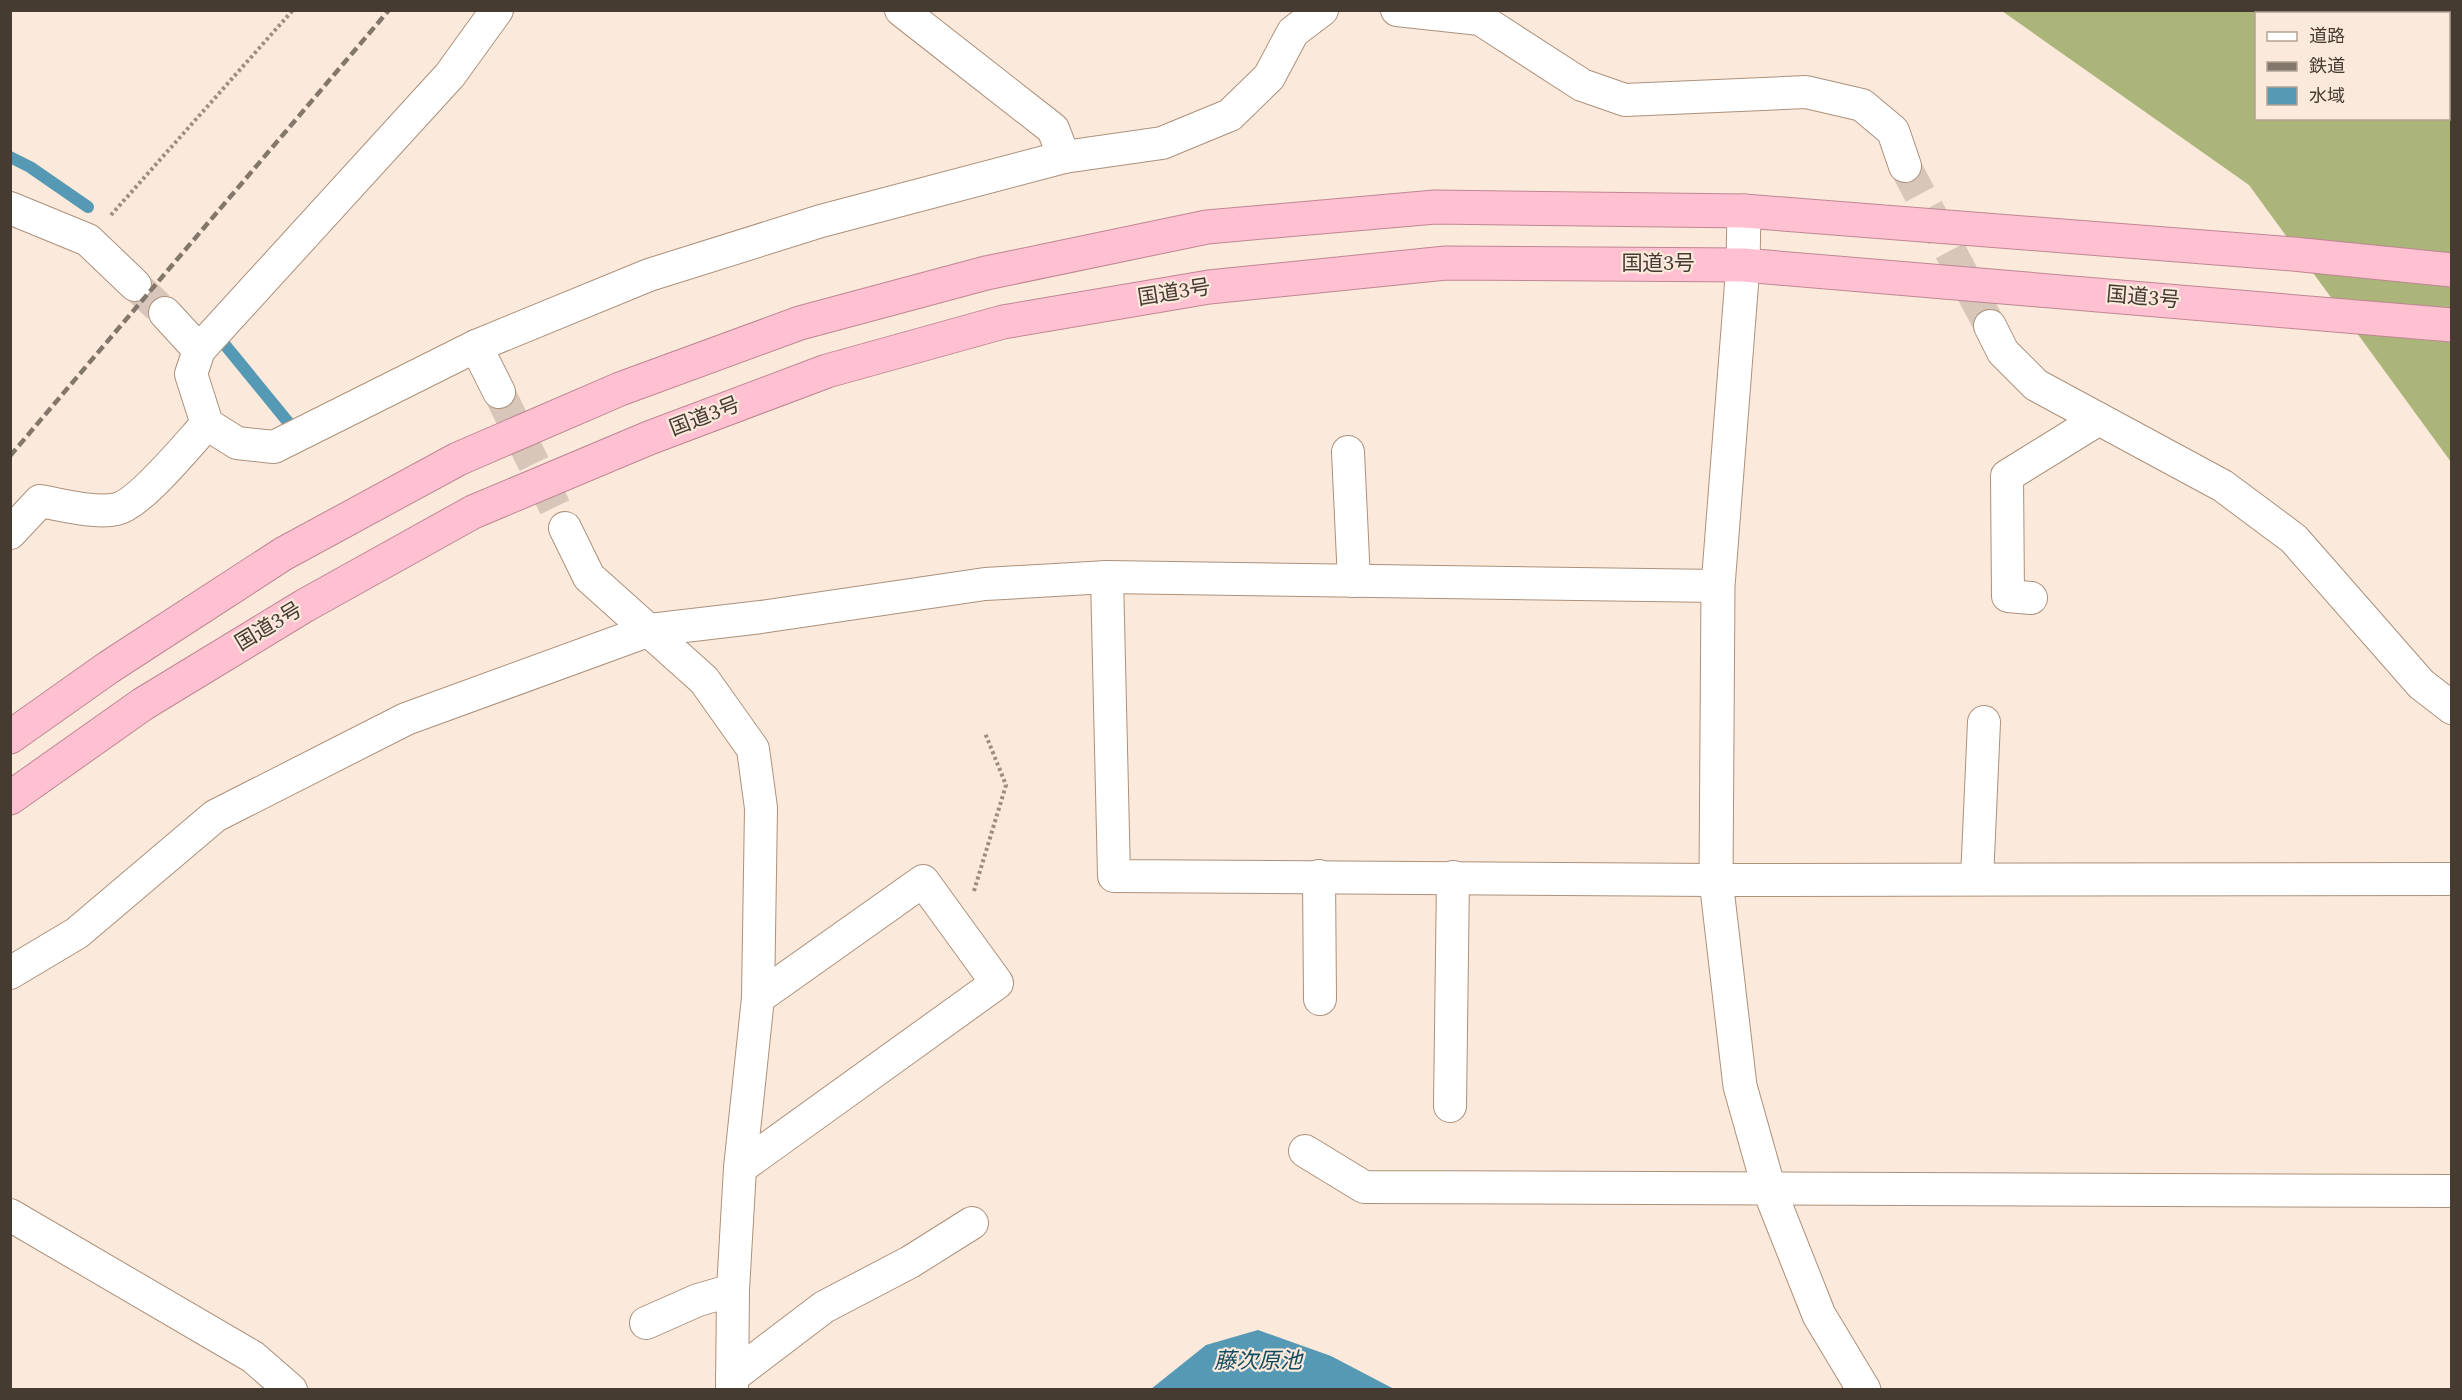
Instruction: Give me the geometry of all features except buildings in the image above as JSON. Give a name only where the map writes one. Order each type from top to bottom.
[{"type":"highway","points":[[10,737],[109,667],[283,554],[458,459],[620,389],[800,323],[986,273],[1207,227],[1435,207],[1744,211],[2293,254],[2451,270]]},
{"type":"highway","name":"国道3号","points":[[10,798],[143,704],[304,606],[473,512],[649,438],[827,371],[1003,322],[1209,286],[1446,263],[1743,265],[2451,324]]},
{"type":"street","points":[[497,10],[450,75],[199,350],[190,374],[207,424],[237,443],[274,447],[476,346],[649,275],[821,220],[1064,156],[1162,143],[1230,115],[1269,77],[1293,32],[1322,10]]},
{"type":"street","points":[[901,10],[1053,129],[1064,156]]},
{"type":"street","points":[[1397,10],[1507,21],[1582,84],[1625,100],[1806,92],[1862,105],[1893,131],[1905,166]]},
{"type":"street","points":[[10,208],[88,240],[135,285]]},
{"type":"street","points":[[1744,211],[1743,265],[1718,586],[1716,880],[1740,1086],[1769,1189],[1819,1315],[1864,1389]]},
{"type":"street","points":[[165,313],[199,350]]},
{"type":"street","points":[[1990,326],[2003,352],[2036,385],[2223,486],[2294,539],[2421,684],[2451,708]]},
{"type":"street","points":[[476,346],[500,392]]},
{"type":"street","points":[[2031,598],[2008,596],[2007,476],[2099,419]]},
{"type":"street","points":[[10,533],[40,501],[85,509],[118,509],[139,496],[207,424]]},
{"type":"street","points":[[1348,452],[1354,580]]},
{"type":"street","points":[[565,528],[589,577],[704,680],[753,749],[761,808],[758,998],[740,1168],[733,1290],[732,1383]]},
{"type":"street","points":[[10,973],[77,933],[215,816],[406,719],[650,630],[761,617],[985,584],[1107,577],[1718,586]]},
{"type":"street","points":[[1107,577],[1114,876],[1716,880],[2451,879]]},
{"type":"street","points":[[1977,879],[1984,722]]},
{"type":"street","points":[[1320,876],[1320,999]]},
{"type":"street","points":[[1450,1106],[1453,877]]},
{"type":"street","points":[[740,1168],[998,983],[923,881],[758,998]]},
{"type":"street","points":[[1305,1151],[1364,1187],[2451,1191]]},
{"type":"street","points":[[10,1215],[253,1357],[291,1389]]},
{"type":"street","points":[[732,1383],[824,1307],[910,1262],[972,1223]]},
{"type":"street","points":[[646,1323],[698,1300],[733,1290]]},
{"type":"path","points":[[88,240],[293,10]]},
{"type":"path","points":[[950,919],[972,898],[1006,785],[985,733]]},
{"type":"green space","points":[[2002,11],[2451,11],[2451,462],[2249,185]]},
{"type":"water","name":"藤次原池","points":[[1258,1330],[1331,1356],[1394,1389],[1151,1389],[1206,1345]]},
{"type":"waterway","points":[[10,157],[30,167],[88,207]]},
{"type":"waterway","points":[[221,340],[288,422]]},
{"type":"tunnel","points":[[1905,166],[1990,326]]},
{"type":"tunnel","points":[[135,285],[165,313]]},
{"type":"tunnel","points":[[499,392],[565,528]]},
{"type":"railway","points":[[10,456],[389,10]]}]
